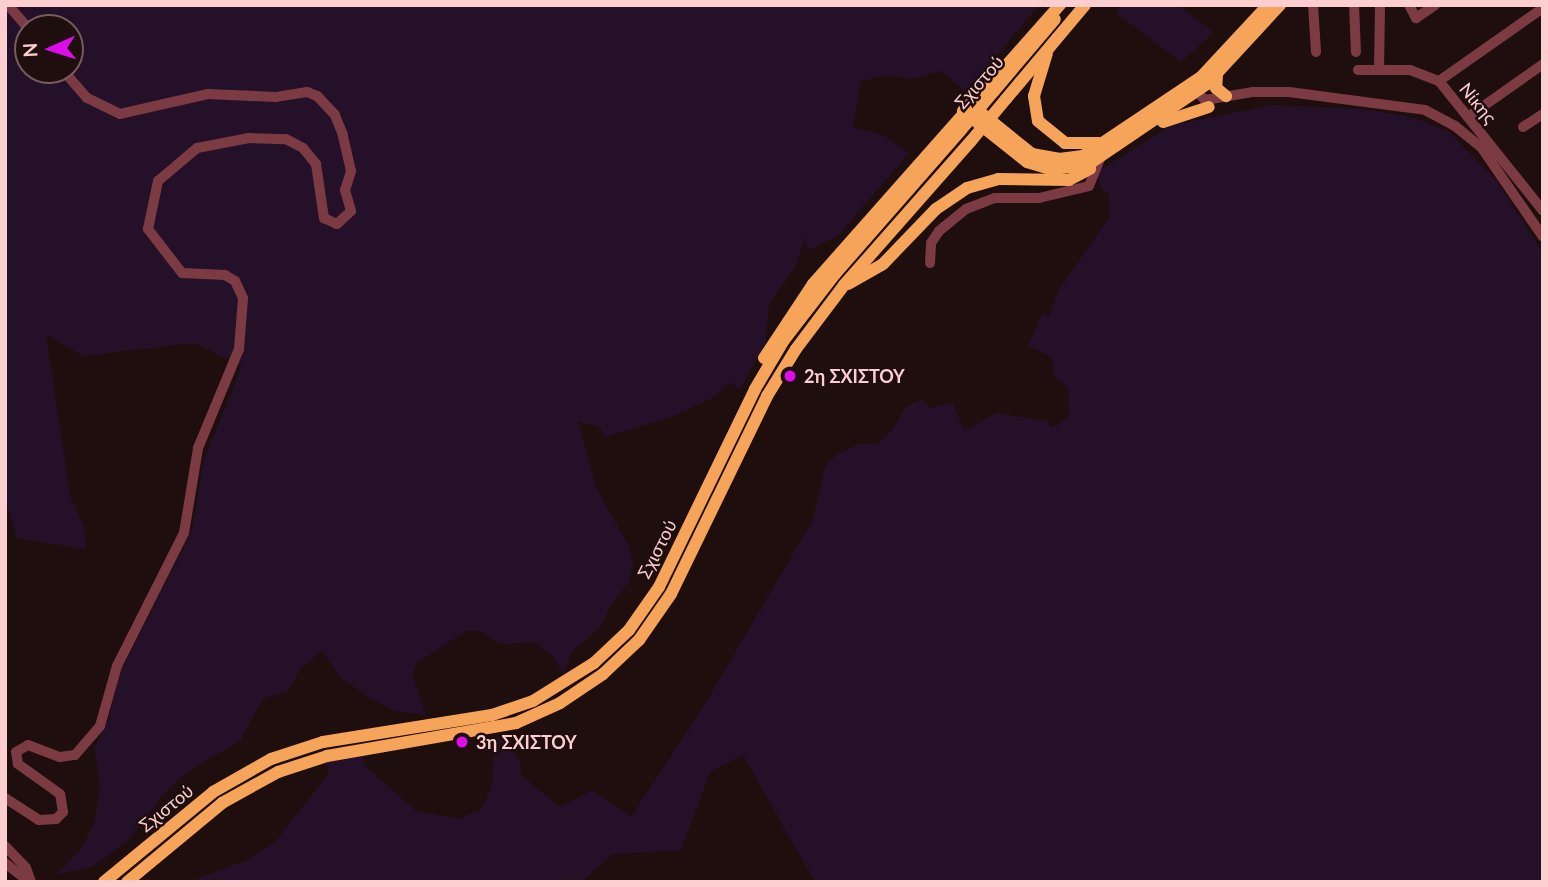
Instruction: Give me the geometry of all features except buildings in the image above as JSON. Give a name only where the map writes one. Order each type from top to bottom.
[{"type":"main road","points":[[755,389],[767,351],[794,309],[967,107],[1060,5]]},
{"type":"main road","name":"Σχιστού","points":[[104,881],[213,792],[271,759],[323,742],[449,723],[511,709],[552,691],[594,663],[629,630],[659,587],[755,389],[820,292],[1066,5]]},
{"type":"main road","name":"Σχιστού","points":[[127,882],[222,803],[278,772],[327,756],[506,726],[549,709],[603,674],[639,640],[671,594],[778,376],[844,285],[1047,53],[1085,5]]},
{"type":"main road","points":[[967,107],[1017,144],[1045,158],[1078,157],[1107,142],[1201,77],[1268,5]]},
{"type":"main road","points":[[844,285],[883,264],[953,195],[998,179],[1069,180],[1086,174],[1097,161],[1186,101],[1217,75],[1280,5]]},
{"type":"main road","points":[[1047,53],[1034,96],[1043,128],[1065,143],[1107,142]]},
{"type":"main road","points":[[1217,75],[1216,88],[1231,96]]},
{"type":"main road","points":[[967,107],[1018,157],[1035,166],[1067,170],[1097,161]]},
{"type":"main road","points":[[1143,129],[1209,107]]},
{"type":"street","points":[[1313,5],[1316,52]]},
{"type":"street","points":[[1354,5],[1356,52]]},
{"type":"street","points":[[1379,70],[1380,5]]},
{"type":"street","points":[[1409,5],[1416,18],[1435,5]]},
{"type":"street","points":[[1439,81],[1543,8]]},
{"type":"street","points":[[1468,117],[1543,64]]},
{"type":"street","name":"Νίκης","points":[[1358,70],[1421,72],[1439,81],[1543,211]]},
{"type":"street","points":[[5,798],[39,820],[56,819],[63,812],[60,794],[18,764],[16,752],[28,745],[60,757],[75,755],[100,726],[117,666],[184,533],[198,448],[239,349],[243,298],[235,281],[225,275],[182,273],[148,229],[158,181],[197,148],[249,138],[286,139],[303,148],[316,164],[324,218],[337,224],[351,211],[345,190],[351,170],[343,135],[335,115],[317,96],[307,92],[276,97],[208,94],[120,114],[87,99],[75,84]]},
{"type":"street","points":[[1197,92],[1205,100],[1269,91],[1374,101],[1441,117],[1481,148],[1543,237]]},
{"type":"street","points":[[1186,101],[1194,108],[1209,107],[1231,96]]},
{"type":"street","points":[[1523,127],[1543,114]]},
{"type":"street","points":[[930,263],[932,243],[939,231],[966,209],[995,198],[1039,198],[1089,186],[1097,161]]},
{"type":"street","points":[[5,846],[26,868],[30,882]]},
{"type":"street","points":[[5,863],[30,882]]},
{"type":"shaded area","points":[[5,5],[1039,5],[966,92],[942,71],[912,79],[888,75],[861,81],[853,127],[883,135],[909,153],[838,236],[808,250],[805,236],[795,267],[769,304],[765,343],[740,389],[729,382],[714,397],[674,416],[605,437],[600,427],[578,421],[596,488],[629,546],[633,565],[629,582],[612,603],[599,629],[572,651],[564,675],[555,659],[537,643],[501,644],[480,631],[466,631],[417,663],[412,675],[426,715],[395,711],[370,698],[340,677],[322,651],[302,667],[286,693],[263,698],[240,741],[188,771],[161,797],[128,840],[92,867],[55,875],[81,850],[95,822],[100,785],[94,748],[109,718],[119,675],[192,531],[204,459],[242,366],[194,343],[83,356],[46,334],[70,496],[84,527],[86,549],[17,538],[5,498]]},
{"type":"shaded area","points":[[1121,5],[1177,5],[1214,32],[1181,62],[1116,13]]},
{"type":"shaded area","points":[[1271,105],[1362,109],[1411,117],[1448,131],[1496,180],[1543,253],[1543,882],[815,882],[743,755],[710,772],[681,850],[612,854],[582,882],[188,882],[250,859],[275,842],[329,773],[326,762],[363,756],[364,765],[416,811],[459,819],[482,808],[492,785],[494,739],[503,735],[520,760],[521,775],[560,807],[593,790],[631,817],[701,711],[813,520],[825,467],[836,455],[859,444],[877,444],[891,432],[906,407],[922,399],[930,408],[953,403],[964,431],[997,413],[1047,421],[1052,428],[1069,417],[1068,388],[1054,376],[1052,357],[1028,346],[1042,313],[1049,317],[1058,291],[1109,218],[1109,194],[1101,189],[1097,172],[1170,126]]},
{"type":"place","name":"2η ΣΧΙΣΤΟΥ","points":[[790,376]]},
{"type":"place","name":"3η ΣΧΙΣΤΟΥ","points":[[462,742]]}]
